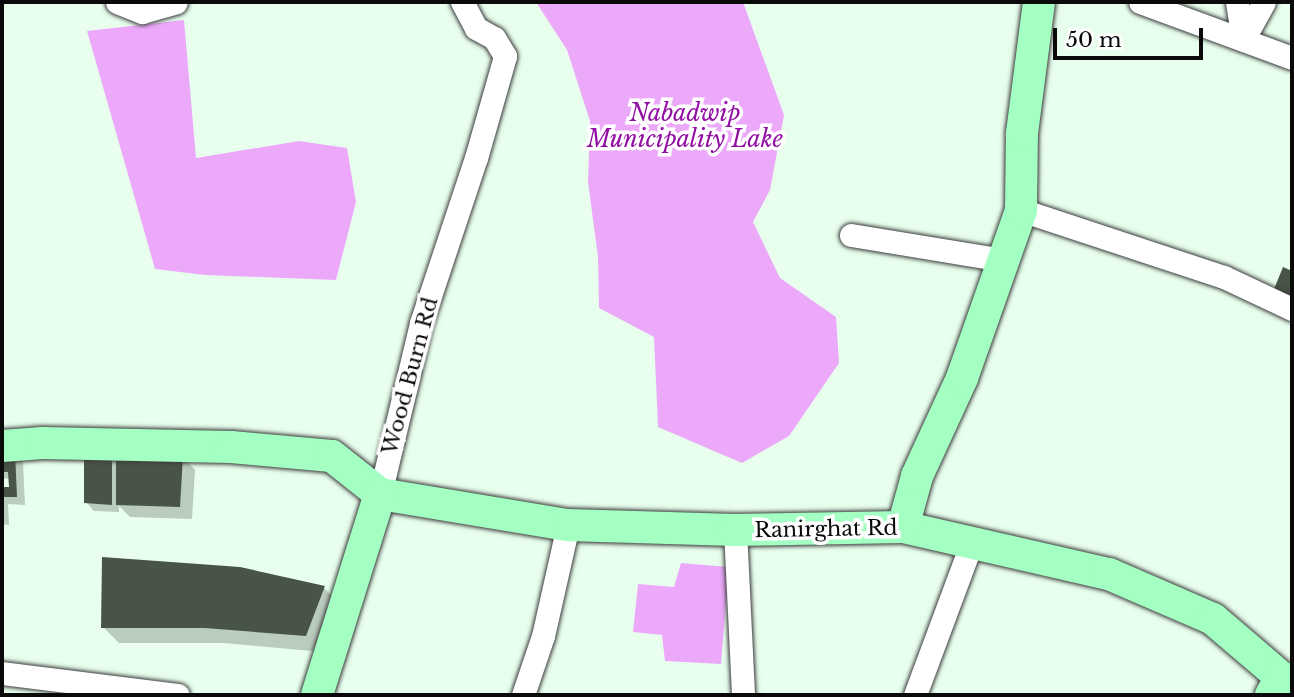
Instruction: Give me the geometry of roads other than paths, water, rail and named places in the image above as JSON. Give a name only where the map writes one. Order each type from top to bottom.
[{"type":"street","points":[[117,2],[142,12],[176,2]]},
{"type":"street","name":"Wood Burn Rd","points":[[317,695],[380,494],[421,323],[476,158],[505,57],[494,38],[476,28],[462,2]]},
{"type":"street","points":[[903,527],[917,476],[962,378],[1021,210],[1023,133],[1039,2]]},
{"type":"street","points":[[1140,2],[1292,58]]},
{"type":"street","points":[[1237,2],[1243,40]]},
{"type":"street","points":[[1243,40],[1264,2]]},
{"type":"street","points":[[1021,210],[1224,277],[1292,309]]},
{"type":"street","points":[[851,235],[1004,260]]},
{"type":"street","points":[[2,446],[43,443],[231,447],[332,456],[380,494]]},
{"type":"street","name":"Ranirghat Rd","points":[[380,494],[568,525],[735,530],[903,527],[972,541],[1109,574],[1213,619],[1276,686]]},
{"type":"street","points":[[523,695],[543,636],[568,525]]},
{"type":"street","points":[[735,530],[743,695]]},
{"type":"street","points":[[915,695],[972,541]]},
{"type":"street","points":[[2,673],[166,695]]},
{"type":"water","name":"Nabadwip Municipality Lake","points":[[536,2],[743,2],[784,115],[770,190],[753,222],[780,278],[836,317],[839,363],[789,436],[742,463],[658,427],[654,337],[599,308],[598,257],[588,182],[590,121],[567,50]]},
{"type":"water","points":[[184,20],[196,158],[299,141],[347,148],[356,202],[336,280],[205,275],[155,269],[87,31]]},
{"type":"water","points":[[681,563],[729,567],[721,664],[665,661],[662,635],[633,632],[638,584],[674,587]]}]
